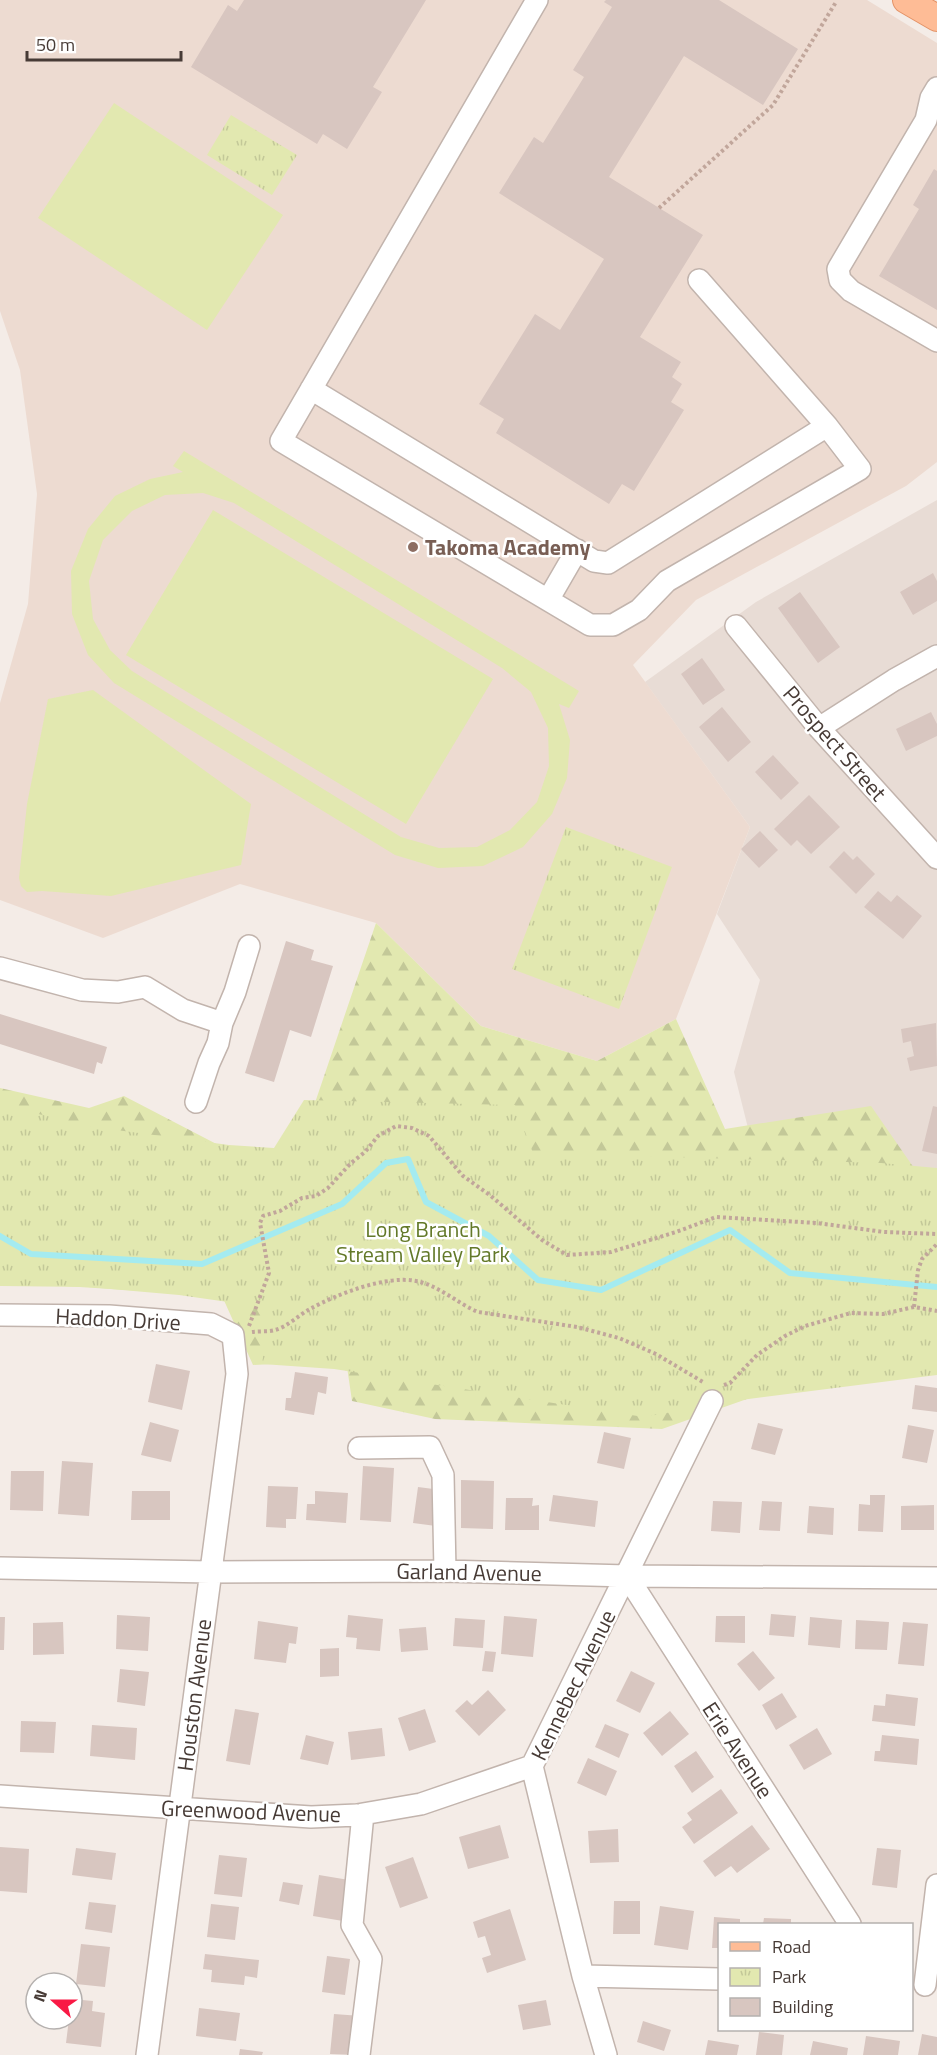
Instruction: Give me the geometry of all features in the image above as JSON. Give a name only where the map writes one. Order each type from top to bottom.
[{"type":"main road","points":[[906,0],[937,18]]},
{"type":"street","points":[[537,0],[281,441],[590,625],[613,625],[639,610],[667,580],[860,468],[827,426],[699,280]]},
{"type":"street","points":[[937,88],[931,98],[926,120],[838,269],[840,280],[851,291],[937,341]]},
{"type":"street","points":[[311,389],[594,561],[608,563],[827,426]]},
{"type":"street","points":[[548,600],[577,550]]},
{"type":"street","name":"Prospect Street","points":[[736,626],[819,728],[937,858]]},
{"type":"street","points":[[819,728],[894,680],[937,656]]},
{"type":"street","points":[[196,1102],[218,1043],[222,1023],[235,992],[249,946]]},
{"type":"street","points":[[0,968],[82,990],[118,992],[146,987],[183,1010],[222,1023]]},
{"type":"street","name":"Haddon Drive","points":[[0,1315],[109,1316],[211,1324],[241,1330]]},
{"type":"street","name":"Houston Avenue","points":[[147,2055],[241,1330]]},
{"type":"street","name":"Kennebec Avenue","points":[[606,2055],[583,1976],[532,1766],[627,1576],[713,1390]]},
{"type":"street","points":[[359,1448],[430,1447],[443,1475],[445,1571]]},
{"type":"street","name":"Garland Avenue","points":[[0,1568],[937,1578]]},
{"type":"street","name":"Erie Avenue","points":[[627,1576],[849,1923]]},
{"type":"street","name":"Greenwood Avenue","points":[[0,1796],[311,1817],[363,1814],[422,1804],[532,1766]]},
{"type":"street","points":[[359,2055],[371,1959],[352,1926],[363,1814]]},
{"type":"street","points":[[925,1985],[937,1885]]},
{"type":"street","points":[[583,1976],[718,1979]]},
{"type":"path","points":[[658,207],[774,105],[836,2]]},
{"type":"path","points":[[937,1234],[884,1232],[817,1223],[716,1216],[676,1232],[611,1252],[567,1256],[542,1240],[491,1196],[463,1176],[429,1136],[412,1128],[396,1126],[378,1136],[328,1188],[316,1196],[302,1198],[280,1211],[263,1216],[260,1223],[269,1273],[241,1330],[275,1330],[309,1309],[344,1292],[380,1283],[414,1280],[428,1284],[478,1312],[578,1327],[619,1338],[656,1354],[713,1390],[730,1383],[757,1355],[805,1326],[851,1313],[884,1314],[914,1307],[937,1311]]},
{"type":"path","points":[[914,1307],[918,1270],[922,1259],[937,1244]]},
{"type":"shaded area","name":"Takoma Academy","points":[[0,0],[867,0],[937,43],[937,462],[906,486],[696,600],[633,665],[750,827],[676,1019],[597,1061],[481,1026],[376,923],[240,884],[103,938],[0,900],[0,703],[28,604],[37,494],[20,370],[0,311]]},
{"type":"shaded area","points":[[937,500],[937,1169],[756,1160],[734,1072],[760,980],[717,914],[750,827],[645,682],[756,602]]},
{"type":"green space","points":[[114,103],[283,215],[207,330],[38,218]]},
{"type":"green space","points":[[231,115],[297,155],[272,195],[207,155]]},
{"type":"green space","points":[[184,451],[579,691],[569,708],[559,704],[570,740],[567,778],[552,814],[523,847],[483,866],[438,868],[395,855],[114,683],[88,655],[72,614],[71,571],[88,529],[115,496],[150,479],[183,472],[173,466]],"holes":[[[203,493],[234,503],[502,668],[531,692],[548,728],[549,766],[537,802],[510,830],[477,847],[439,848],[401,837],[132,671],[110,650],[93,619],[89,581],[103,540],[132,511],[165,495]]]},
{"type":"green space","points":[[213,510],[493,679],[406,824],[126,655]]},
{"type":"green space","points":[[93,690],[251,804],[241,865],[111,896],[27,892],[21,886],[19,878],[27,804],[48,699]]},
{"type":"green space","points":[[566,827],[672,867],[619,1009],[512,969]]},
{"type":"green space","name":"Long Branch Stream Valley Park","points":[[376,923],[481,1026],[597,1061],[676,1019],[725,1129],[871,1106],[923,1181],[781,1387],[662,1429],[435,1419],[352,1401],[346,1360],[253,1365],[222,1296],[0,1282],[0,1088],[89,1108],[124,1096],[253,1163],[300,1147]]},
{"type":"green space","name":"Long Branch Stream Valley Park","points":[[304,1100],[515,1105],[533,1153],[881,1163],[937,1168],[937,1375],[733,1401],[644,1417],[334,1369],[262,1364],[270,1308],[179,1295],[88,1287],[0,1286],[0,1105],[94,1127],[229,1145],[274,1148]]},
{"type":"building","points":[[244,0],[426,0],[373,87],[382,92],[347,149],[323,134],[317,144],[191,67],[228,5],[237,11]]},
{"type":"building","points":[[606,0],[719,0],[798,49],[763,105],[684,56],[609,177],[703,235],[640,337],[681,362],[672,377],[682,384],[671,402],[684,410],[634,491],[622,484],[609,504],[496,433],[504,419],[479,404],[535,314],[560,330],[604,259],[499,193],[534,137],[543,143],[584,77],[573,70],[612,7],[604,2]]},
{"type":"building","points":[[934,169],[937,171],[937,310],[879,276],[919,209],[913,205]]},
{"type":"building","points":[[933,573],[937,581],[937,601],[913,615],[900,592]]},
{"type":"building","points":[[800,592],[840,647],[818,663],[778,608]]},
{"type":"building","points":[[702,658],[725,690],[703,705],[681,674]]},
{"type":"building","points":[[722,707],[751,742],[728,762],[699,727]]},
{"type":"building","points":[[931,712],[937,724],[937,736],[906,751],[896,729]]},
{"type":"building","points":[[773,755],[799,783],[781,800],[755,772]]},
{"type":"building","points":[[809,795],[840,827],[811,854],[797,840],[791,846],[774,829]]},
{"type":"building","points":[[760,831],[778,850],[759,868],[741,849]]},
{"type":"building","points":[[844,851],[853,860],[857,856],[875,874],[856,894],[829,867]]},
{"type":"building","points":[[878,891],[891,902],[897,895],[922,916],[903,939],[864,907]]},
{"type":"building","points":[[286,941],[314,950],[311,960],[333,966],[311,1037],[290,1030],[274,1082],[245,1073]]},
{"type":"building","points":[[0,1014],[107,1047],[102,1064],[97,1062],[94,1074],[0,1044]]},
{"type":"building","points":[[936,1023],[937,1066],[910,1071],[907,1058],[914,1056],[911,1041],[903,1043],[901,1029]]},
{"type":"building","points":[[933,1106],[937,1107],[937,1154],[922,1151]]},
{"type":"building","points":[[156,1364],[190,1371],[182,1410],[148,1402]]},
{"type":"building","points":[[295,1372],[328,1377],[326,1394],[318,1392],[314,1415],[285,1410],[286,1398],[291,1398]]},
{"type":"building","points":[[915,1385],[937,1388],[937,1412],[912,1409]]},
{"type":"building","points":[[150,1422],[179,1430],[171,1462],[141,1455]]},
{"type":"building","points":[[758,1423],[783,1429],[775,1455],[751,1449]]},
{"type":"building","points":[[908,1425],[934,1430],[927,1463],[902,1458]]},
{"type":"building","points":[[604,1432],[631,1438],[624,1469],[597,1463]]},
{"type":"building","points":[[62,1461],[93,1463],[89,1516],[58,1514]]},
{"type":"building","points":[[363,1466],[394,1468],[391,1522],[360,1520]]},
{"type":"building","points":[[11,1471],[44,1471],[43,1511],[10,1510]]},
{"type":"building","points":[[461,1480],[494,1481],[493,1529],[461,1528]]},
{"type":"building","points":[[268,1486],[298,1487],[296,1519],[286,1519],[286,1528],[266,1527]]},
{"type":"building","points":[[418,1487],[441,1490],[436,1526],[413,1523]]},
{"type":"building","points":[[132,1491],[170,1491],[170,1520],[131,1520]]},
{"type":"building","points":[[315,1491],[348,1493],[346,1523],[306,1520],[307,1504],[315,1504]]},
{"type":"building","points":[[553,1495],[598,1501],[595,1527],[549,1521]]},
{"type":"building","points":[[870,1495],[885,1495],[883,1532],[858,1531],[859,1504],[870,1505]]},
{"type":"building","points":[[506,1498],[533,1498],[532,1506],[539,1505],[539,1530],[505,1530]]},
{"type":"building","points":[[713,1501],[742,1502],[740,1533],[711,1531]]},
{"type":"building","points":[[762,1501],[782,1502],[780,1531],[759,1530]]},
{"type":"building","points":[[934,1505],[934,1530],[901,1530],[901,1506]]},
{"type":"building","points":[[809,1506],[834,1508],[833,1535],[807,1533]]},
{"type":"building","points":[[771,1614],[796,1616],[794,1637],[769,1635]]},
{"type":"building","points":[[117,1615],[150,1617],[148,1651],[116,1649]]},
{"type":"building","points":[[348,1615],[383,1619],[380,1651],[356,1649],[357,1638],[346,1637]]},
{"type":"building","points":[[504,1616],[537,1619],[533,1657],[501,1654]]},
{"type":"building","points":[[716,1616],[745,1616],[745,1643],[715,1642]]},
{"type":"building","points":[[0,1617],[5,1617],[4,1650],[0,1650]]},
{"type":"building","points":[[810,1617],[842,1620],[840,1648],[808,1645]]},
{"type":"building","points":[[455,1618],[485,1620],[483,1648],[453,1646]]},
{"type":"building","points":[[856,1620],[889,1622],[887,1650],[855,1649]]},
{"type":"building","points":[[258,1621],[298,1627],[296,1644],[289,1643],[286,1663],[254,1659]]},
{"type":"building","points":[[63,1622],[64,1654],[33,1655],[33,1623]]},
{"type":"building","points":[[903,1622],[928,1624],[924,1666],[898,1664]]},
{"type":"building","points":[[426,1627],[428,1650],[401,1652],[399,1629]]},
{"type":"building","points":[[339,1648],[339,1676],[320,1677],[320,1649]]},
{"type":"building","points":[[485,1651],[496,1652],[493,1672],[482,1671]]},
{"type":"building","points":[[753,1651],[775,1678],[759,1691],[737,1664]]},
{"type":"building","points":[[120,1669],[149,1672],[145,1706],[117,1702]]},
{"type":"building","points":[[631,1671],[655,1683],[640,1713],[616,1701]]},
{"type":"building","points":[[488,1690],[506,1710],[479,1736],[455,1711],[467,1700],[472,1705]]},
{"type":"building","points":[[782,1693],[797,1717],[776,1730],[762,1705]]},
{"type":"building","points":[[886,1694],[918,1698],[915,1726],[872,1721],[874,1705],[885,1706]]},
{"type":"building","points":[[235,1709],[259,1713],[250,1765],[226,1761]]},
{"type":"building","points":[[425,1709],[436,1742],[409,1751],[398,1718]]},
{"type":"building","points":[[670,1711],[689,1734],[662,1756],[643,1733]]},
{"type":"building","points":[[21,1721],[56,1722],[54,1753],[20,1752]]},
{"type":"building","points":[[605,1724],[629,1734],[619,1758],[595,1747]]},
{"type":"building","points":[[92,1725],[137,1728],[135,1760],[90,1756]]},
{"type":"building","points":[[382,1728],[385,1756],[351,1760],[348,1732]]},
{"type":"building","points":[[817,1728],[832,1754],[804,1770],[789,1745]]},
{"type":"building","points":[[306,1735],[334,1742],[328,1765],[300,1759]]},
{"type":"building","points":[[882,1735],[919,1739],[917,1765],[874,1761],[875,1751],[880,1751]]},
{"type":"building","points":[[696,1751],[714,1777],[692,1793],[674,1766]]},
{"type":"building","points":[[588,1758],[617,1771],[606,1796],[577,1783]]},
{"type":"building","points":[[721,1789],[738,1813],[694,1844],[682,1827],[692,1820],[687,1813]]},
{"type":"building","points":[[500,1825],[509,1858],[468,1869],[459,1837]]},
{"type":"building","points":[[752,1825],[770,1849],[737,1873],[731,1866],[715,1877],[703,1861]]},
{"type":"building","points":[[618,1829],[619,1862],[590,1863],[588,1831]]},
{"type":"building","points":[[0,1847],[29,1849],[27,1893],[0,1891]]},
{"type":"building","points":[[76,1848],[116,1853],[112,1880],[72,1875]]},
{"type":"building","points":[[877,1848],[901,1850],[897,1888],[872,1885]]},
{"type":"building","points":[[219,1855],[247,1858],[242,1897],[214,1894]]},
{"type":"building","points":[[413,1857],[428,1898],[400,1908],[385,1867]]},
{"type":"building","points":[[319,1875],[349,1880],[343,1921],[313,1916]]},
{"type":"building","points":[[283,1882],[303,1885],[299,1905],[279,1901]]},
{"type":"building","points":[[614,1901],[640,1901],[640,1934],[613,1934]]},
{"type":"building","points":[[89,1902],[116,1905],[112,1933],[85,1929]]},
{"type":"building","points":[[211,1904],[239,1907],[235,1940],[207,1937]]},
{"type":"building","points":[[660,1906],[694,1911],[688,1950],[654,1945]]},
{"type":"building","points":[[510,1909],[526,1960],[487,1973],[482,1958],[491,1955],[485,1936],[478,1938],[473,1922]]},
{"type":"building","points":[[714,1917],[740,1919],[740,1923],[718,1923],[718,1948],[712,1948]]},
{"type":"building","points":[[764,1918],[791,1919],[791,1923],[763,1923]]},
{"type":"building","points":[[81,1944],[110,1947],[105,1987],[84,1985],[84,1971],[78,1971]]},
{"type":"building","points":[[205,1954],[259,1960],[257,1978],[245,1976],[244,1985],[211,1982],[212,1970],[203,1969]]},
{"type":"building","points":[[327,1956],[350,1959],[345,1995],[322,1992]]},
{"type":"building","points":[[84,2000],[93,2001],[92,2011],[105,2013],[101,2047],[66,2043],[68,2031],[84,2031]]},
{"type":"building","points":[[546,2000],[551,2025],[523,2030],[518,2005]]},
{"type":"building","points":[[199,2008],[240,2013],[236,2041],[196,2036]]},
{"type":"building","points":[[334,2014],[361,2016],[357,2055],[330,2054]]},
{"type":"building","points":[[643,2021],[671,2030],[664,2051],[637,2042]]},
{"type":"building","points":[[759,2032],[784,2035],[782,2055],[756,2055]]},
{"type":"building","points":[[922,2034],[937,2037],[937,2055],[918,2055]]},
{"type":"building","points":[[866,2036],[900,2041],[898,2055],[863,2055]]},
{"type":"building","points":[[708,2040],[739,2045],[737,2055],[705,2055]]},
{"type":"building","points":[[813,2041],[848,2048],[847,2055],[810,2055]]},
{"type":"building","points":[[240,2049],[263,2052],[262,2055],[239,2055]]},
{"type":"waterway","points":[[0,1236],[31,1254],[202,1264],[342,1204],[386,1163],[408,1159],[426,1202],[489,1236],[538,1280],[601,1290],[730,1230],[790,1273],[937,1287]]},
{"type":"place","name":"Takoma Academy","points":[[413,547]]}]
